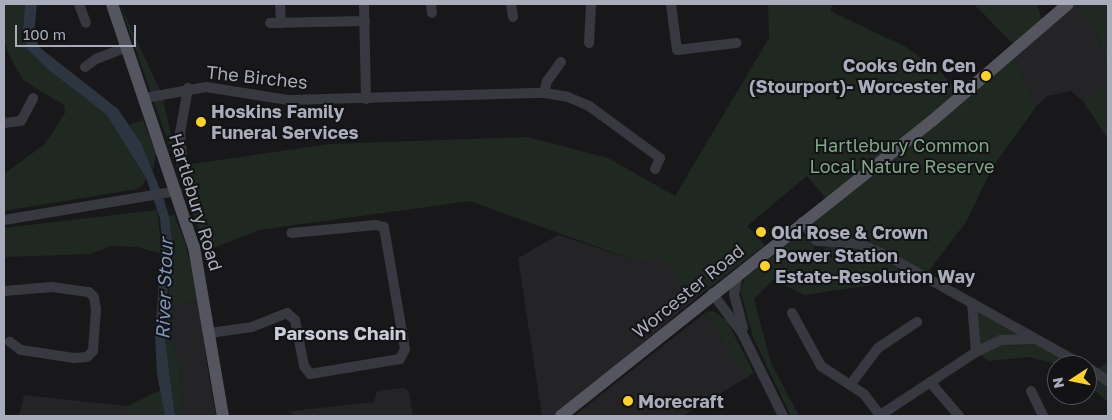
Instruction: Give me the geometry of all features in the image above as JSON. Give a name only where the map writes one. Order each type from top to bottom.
[{"type":"main road","name":"Hartlebury Road","points":[[112,4],[145,98],[172,192],[201,274],[223,416]]},
{"type":"main road","name":"Worcester Road","points":[[561,416],[716,290],[932,121],[1068,4]]},
{"type":"street","points":[[80,4],[86,23]]},
{"type":"street","points":[[280,4],[276,23],[366,21]]},
{"type":"street","points":[[364,4],[366,21],[366,99]]},
{"type":"street","points":[[512,4],[513,16]]},
{"type":"street","points":[[589,43],[591,4]]},
{"type":"street","points":[[671,4],[677,50],[737,42]]},
{"type":"street","points":[[85,68],[96,59],[127,46]]},
{"type":"street","points":[[544,94],[547,81],[560,62]]},
{"type":"street","points":[[182,154],[180,133],[188,88]]},
{"type":"street","name":"The Birches","points":[[145,98],[188,88],[220,88],[288,100],[544,94],[568,97],[589,106],[660,158],[655,169]]},
{"type":"street","points":[[4,123],[21,121],[34,98]]},
{"type":"street","points":[[4,220],[172,192]]},
{"type":"street","points":[[802,222],[818,241],[860,244],[1024,330],[1033,339],[1064,355]]},
{"type":"street","points":[[210,333],[252,327],[287,313],[295,320],[304,366],[310,374],[400,359],[405,349],[384,227],[376,225],[291,233]]},
{"type":"street","points":[[738,273],[734,288],[736,304],[751,348]]},
{"type":"street","points":[[4,291],[52,287],[89,292],[94,297],[96,309],[93,351],[87,357],[74,358],[22,350],[10,342]]},
{"type":"street","points":[[716,290],[728,292],[736,304]]},
{"type":"street","points":[[716,290],[751,348],[783,416]]},
{"type":"street","points":[[972,303],[976,352]]},
{"type":"street","points":[[792,313],[821,366],[864,394],[880,416],[976,352],[1001,340],[1033,339]]},
{"type":"street","points":[[850,385],[878,348],[917,322]]},
{"type":"street","points":[[1097,374],[1108,381]]},
{"type":"street","points":[[930,382],[959,416]]},
{"type":"street","points":[[1031,391],[1043,416]]},
{"type":"shaded area","points":[[1068,4],[1076,4],[1098,36],[1108,67],[1108,82],[1083,101],[1071,91],[1047,96],[1036,107],[1012,53]]},
{"type":"shaded area","points":[[558,235],[639,262],[661,258],[696,298],[563,409],[553,416],[542,416],[518,258]]},
{"type":"shaded area","points":[[199,301],[207,366],[216,416],[182,416],[180,365],[171,335],[173,310],[179,303]]},
{"type":"shaded area","points":[[706,312],[746,378],[683,416],[574,416]]},
{"type":"shaded area","points":[[404,388],[409,391],[413,416],[292,416],[291,411],[374,402],[377,391]]},
{"type":"shaded area","points":[[24,395],[127,406],[129,416],[19,416]]},
{"type":"green space","points":[[4,4],[25,4],[23,29],[27,49],[51,72],[106,114],[146,178],[143,185],[137,189],[4,211],[4,174],[45,144],[65,113],[64,105],[23,80],[9,55],[4,40]]},
{"type":"green space","name":"Hartlebury Common Local Nature Reserve","points":[[120,4],[162,95],[178,166],[330,144],[527,137],[608,158],[675,196],[769,38],[768,4],[833,4],[830,11],[906,47],[940,72],[962,95],[1012,53],[1036,107],[993,166],[966,222],[925,276],[860,244],[856,238],[817,235],[814,223],[833,207],[807,176],[747,226],[765,245],[696,298],[661,258],[639,262],[470,201],[259,230],[206,251]]},
{"type":"green space","points":[[974,4],[1037,4],[1043,24],[1017,48]]},
{"type":"green space","points":[[1076,4],[1108,4],[1108,67],[1098,36]]},
{"type":"green space","points":[[1108,82],[1108,139],[1083,101]]},
{"type":"green space","points":[[143,120],[156,153],[153,170],[129,125]]},
{"type":"green space","points":[[157,210],[162,254],[137,247],[111,246],[90,254],[4,257],[4,228]]},
{"type":"green space","points":[[174,214],[185,242],[199,301],[179,303],[173,310],[171,335],[180,365],[182,416],[175,416],[164,331],[169,294],[169,216]]},
{"type":"green space","points":[[800,234],[813,243],[816,256],[821,256],[824,249],[829,247],[859,248],[920,278],[804,295],[773,280],[754,299],[771,363],[799,416],[791,416],[753,337],[740,290],[745,278]]},
{"type":"green space","points":[[975,305],[1065,355],[1047,355],[1047,362],[1029,357],[988,361],[976,352]]},
{"type":"green space","points":[[713,311],[727,321],[754,373],[746,378],[706,312]]},
{"type":"green space","points":[[1108,362],[1108,402],[1097,393],[1097,369]]},
{"type":"green space","points":[[161,390],[165,416],[129,416],[127,406]]},
{"type":"water","name":"River Stour","points":[[25,4],[37,4],[34,34],[39,47],[118,109],[141,143],[162,194],[169,216],[172,242],[164,331],[175,416],[165,416],[157,374],[155,335],[162,243],[160,218],[146,178],[106,114],[51,72],[27,49],[23,29]]},
{"type":"place","name":"Cooks Gdn Cen (Stourport)- Worcester Rd","points":[[986,76]]},
{"type":"place","name":"Hoskins Family Funeral Services","points":[[201,122]]},
{"type":"place","name":"Old Rose & Crown","points":[[761,232]]},
{"type":"place","name":"Power Station Estate-Resolution Way","points":[[765,266]]},
{"type":"place","name":"Morecraft","points":[[628,401]]},
{"type":"district","name":"Parsons Chain","points":[[340,333]]}]
